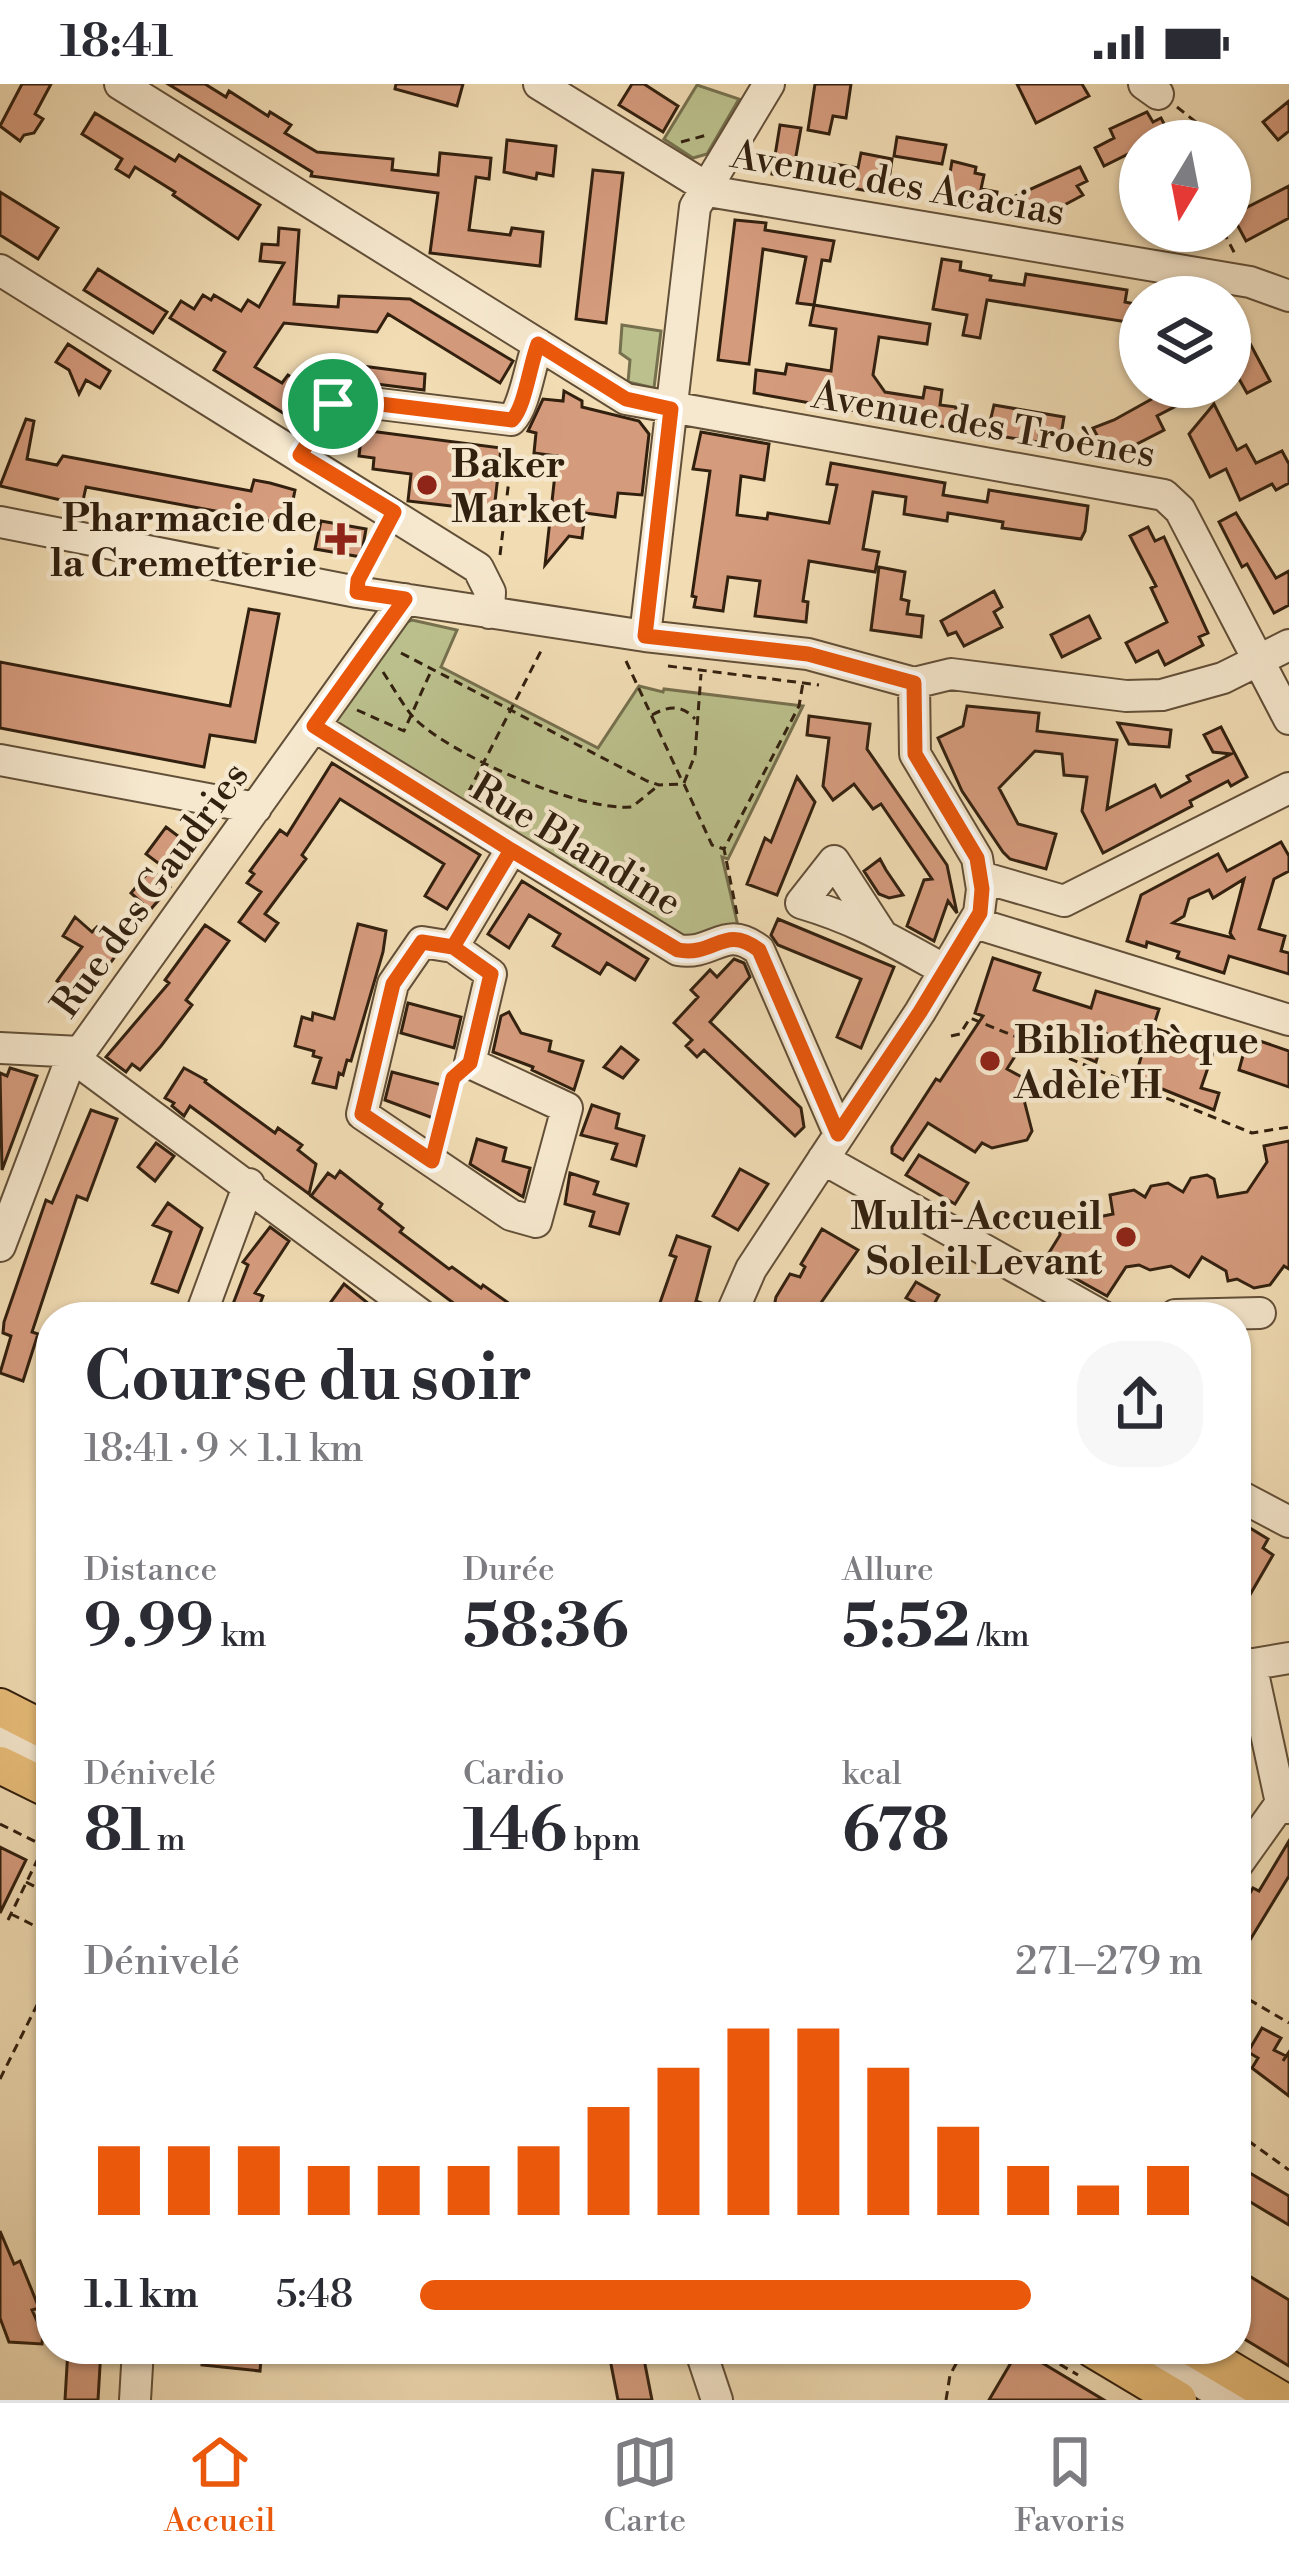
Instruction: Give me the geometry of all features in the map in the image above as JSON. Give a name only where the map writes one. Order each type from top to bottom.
[{"type":"main road","points":[[0,1707],[36,1725]]},
{"type":"main road","points":[[0,1765],[36,1783]]},
{"type":"main road","points":[[1221,2364],[1281,2400]]},
{"type":"main road","points":[[1143,2376],[1178,2400]]},
{"type":"street","name":"Avenue des Troènes","points":[[120,84],[626,399],[1164,495],[1180,510],[1289,719]]},
{"type":"street","points":[[539,84],[705,188]]},
{"type":"street","points":[[648,654],[695,208],[770,84]]},
{"type":"street","name":"Avenue des Acacias","points":[[705,188],[1250,282],[1289,296]]},
{"type":"street","points":[[0,270],[478,568],[490,592],[489,613]]},
{"type":"street","points":[[300,455],[321,417],[333,404],[347,400],[512,420],[520,412],[538,344]]},
{"type":"street","points":[[0,522],[357,592],[548,622],[648,654],[808,654],[914,683],[951,674],[1144,697],[1203,686],[1289,645]]},
{"type":"street","name":"Rue des Gaudries","points":[[0,1246],[66,1072],[405,599]]},
{"type":"street","points":[[737,1302],[751,1269],[975,923],[981,877],[970,843],[915,754],[914,683]]},
{"type":"street","name":"Rue Blandine","points":[[314,726],[678,950],[700,950],[732,937],[743,939]]},
{"type":"street","points":[[0,760],[256,808]]},
{"type":"street","points":[[981,877],[1064,901],[1289,788]]},
{"type":"street","points":[[453,947],[511,850]]},
{"type":"street","points":[[1051,945],[1064,901]]},
{"type":"street","points":[[975,923],[1289,1020]]},
{"type":"street","points":[[882,935],[945,970]]},
{"type":"street","points":[[743,939],[759,950],[831,1147],[1080,1302]]},
{"type":"street","points":[[422,942],[453,947],[491,974],[470,1063],[567,1108],[536,1222],[511,1215],[362,1114],[393,984],[422,942]]},
{"type":"street","points":[[0,1048],[77,1055],[404,1302]]},
{"type":"street","points":[[206,1302],[249,1184]]},
{"type":"street","points":[[1251,1313],[1260,1313]]},
{"type":"street","points":[[1251,1502],[1289,1522]]},
{"type":"street","points":[[1251,1665],[1289,1658]]},
{"type":"street","points":[[1251,1690],[1285,1805],[1251,1847]]},
{"type":"street","points":[[0,1735],[36,1753]]},
{"type":"street","points":[[135,2400],[137,2364]]},
{"type":"street","points":[[705,2364],[717,2400]]},
{"type":"street","points":[[1143,2376],[1231,2400]]},
{"type":"path","points":[[1151,89],[1196,120]]},
{"type":"path","points":[[645,152],[747,120]]},
{"type":"path","points":[[478,568],[501,554],[512,420]]},
{"type":"path","points":[[357,592],[358,580],[394,512]]},
{"type":"path","points":[[455,816],[544,647],[548,622]]},
{"type":"path","points":[[371,646],[432,669],[658,785],[684,784]]},
{"type":"path","points":[[371,646],[411,716],[484,766],[618,808],[632,807],[658,785]]},
{"type":"path","points":[[724,849],[712,845],[625,658],[648,654],[701,670],[820,685]]},
{"type":"path","points":[[336,696],[398,732],[404,731],[432,669]]},
{"type":"path","points":[[684,784],[695,754],[701,670]]},
{"type":"path","points":[[743,939],[724,849],[799,706],[803,683]]},
{"type":"path","points":[[652,715],[665,708],[680,708],[696,721]]},
{"type":"path","points":[[951,1036],[960,1034],[970,1018],[1252,1133],[1289,1127]]},
{"type":"path","points":[[432,1161],[453,1078],[470,1063]]},
{"type":"path","points":[[0,1824],[36,1842]]},
{"type":"path","points":[[36,1862],[9,1917],[36,1928]]},
{"type":"path","points":[[16,1881],[22,1889]]},
{"type":"path","points":[[26,1882],[36,1887]]},
{"type":"path","points":[[12,1889],[22,1889]]},
{"type":"path","points":[[1251,2001],[1289,2023]]},
{"type":"path","points":[[0,2080],[36,2007]]},
{"type":"path","points":[[1251,2143],[1289,2170]]},
{"type":"path","points":[[946,2400],[956,2364]]},
{"type":"green space","points":[[697,85],[739,99],[707,154],[693,158],[664,139]]},
{"type":"green space","points":[[622,325],[661,331],[654,388],[628,382],[630,360],[620,353]]},
{"type":"green space","points":[[412,620],[457,630],[441,667],[598,748],[639,686],[803,706],[728,859],[722,857],[738,926],[682,938],[333,720],[404,623]]},
{"type":"building","points":[[22,84],[51,84],[35,114],[43,119],[34,133],[20,141],[0,126]]},
{"type":"building","points":[[168,84],[205,84],[226,97],[229,91],[291,125],[285,133],[317,152],[393,159],[392,170],[438,175],[440,153],[491,158],[489,179],[476,177],[469,230],[510,235],[512,228],[543,232],[540,266],[430,253],[438,193],[311,176],[312,172]]},
{"type":"building","points":[[396,84],[463,84],[457,106],[395,89]]},
{"type":"building","points":[[632,84],[644,84],[678,106],[663,132],[619,105]]},
{"type":"building","points":[[815,84],[851,84],[846,118],[833,116],[829,134],[808,130]]},
{"type":"building","points":[[1017,84],[1082,84],[1089,96],[1036,123]]},
{"type":"building","points":[[1289,101],[1289,131],[1278,140],[1263,122]]},
{"type":"building","points":[[95,113],[175,161],[179,155],[260,205],[238,239],[135,167],[129,177],[116,169],[122,159],[82,134]]},
{"type":"building","points":[[780,125],[801,128],[792,178],[772,174]]},
{"type":"building","points":[[1119,125],[1119,158],[1104,166],[1095,148],[1114,138],[1110,129]]},
{"type":"building","points":[[897,137],[946,145],[942,164],[894,156]]},
{"type":"building","points":[[507,140],[556,146],[553,176],[537,173],[536,179],[504,172]]},
{"type":"building","points":[[861,153],[892,159],[888,187],[880,186],[879,193],[830,184],[834,164],[858,168]]},
{"type":"building","points":[[952,161],[976,167],[975,173],[984,175],[981,189],[997,192],[994,212],[945,204]]},
{"type":"building","points":[[1080,167],[1087,181],[1077,186],[1083,195],[1038,219],[1033,210],[1021,216],[1011,198]]},
{"type":"building","points":[[593,170],[623,173],[606,323],[576,319]]},
{"type":"building","points":[[1289,186],[1289,218],[1251,238],[1251,205]]},
{"type":"building","points":[[0,192],[58,228],[38,259],[0,235]]},
{"type":"building","points":[[735,220],[834,241],[830,261],[822,260],[814,305],[797,303],[806,257],[763,249],[749,364],[718,360]]},
{"type":"building","points":[[279,228],[299,230],[294,304],[338,307],[339,296],[410,299],[513,361],[500,383],[388,314],[377,332],[284,323],[255,367],[282,383],[288,375],[307,380],[322,372],[329,386],[314,394],[296,421],[214,370],[225,352],[170,318],[181,301],[194,309],[203,295],[211,300],[214,295],[241,311],[248,300],[259,307],[284,263],[260,261],[262,244],[278,245]]},
{"type":"building","points":[[942,259],[961,262],[960,270],[991,276],[990,280],[1024,285],[1026,274],[1119,289],[1119,321],[987,300],[980,338],[963,335],[967,315],[933,309]]},
{"type":"building","points":[[98,269],[167,312],[153,333],[84,290]]},
{"type":"building","points":[[814,305],[930,324],[927,344],[879,337],[873,375],[885,392],[923,398],[925,387],[942,390],[940,405],[956,407],[952,428],[754,393],[756,370],[785,374],[787,364],[831,371],[836,329],[810,325]]},
{"type":"building","points":[[68,344],[110,371],[100,388],[86,380],[79,394],[69,370],[56,362]]},
{"type":"building","points":[[1251,345],[1270,381],[1251,391]]},
{"type":"building","points":[[362,366],[425,374],[424,390],[360,382]]},
{"type":"building","points":[[564,391],[582,401],[582,407],[639,421],[649,434],[642,495],[618,493],[615,517],[585,513],[582,538],[569,536],[545,565],[557,456],[534,453],[536,433],[528,431],[543,399],[563,401]]},
{"type":"building","points":[[994,405],[1064,417],[1061,435],[1040,431],[1038,442],[999,436],[1000,424],[990,422]]},
{"type":"building","points":[[1136,408],[1172,408],[1157,416],[1164,430],[1127,449],[1105,450],[1093,428]]},
{"type":"building","points":[[1211,408],[1216,408],[1237,450],[1246,445],[1256,463],[1282,451],[1289,464],[1289,483],[1276,490],[1272,484],[1240,500],[1226,469],[1210,477],[1189,434]]},
{"type":"building","points":[[26,419],[34,421],[27,459],[57,465],[63,456],[251,491],[254,480],[270,483],[295,490],[289,520],[280,523],[86,487],[82,505],[0,486]]},
{"type":"building","points":[[362,430],[501,448],[494,511],[408,501],[411,474],[373,469],[374,458],[359,456]]},
{"type":"building","points":[[701,432],[769,444],[764,480],[741,476],[737,515],[767,519],[768,513],[829,523],[837,485],[827,484],[831,463],[945,483],[943,495],[987,502],[989,490],[1088,506],[1085,531],[1081,539],[1002,528],[1003,522],[948,513],[947,521],[904,514],[906,497],[873,492],[863,549],[879,552],[875,572],[809,561],[803,601],[808,602],[806,622],[755,616],[760,581],[728,577],[723,611],[694,607],[710,471],[693,469]]},
{"type":"building","points":[[1236,513],[1276,578],[1289,571],[1289,605],[1274,613],[1219,522]]},
{"type":"building","name":"Pharmacie de la Cremetterie","points":[[321,521],[366,529],[361,557],[315,549]]},
{"type":"building","points":[[1148,527],[1155,541],[1164,537],[1208,633],[1199,637],[1203,645],[1165,665],[1158,651],[1136,662],[1126,643],[1167,622],[1151,588],[1156,586],[1130,536]]},
{"type":"building","points":[[879,567],[905,572],[901,599],[909,601],[907,614],[923,616],[921,637],[871,630]]},
{"type":"building","points":[[994,591],[1002,607],[994,612],[1002,627],[964,646],[956,632],[948,635],[941,621]]},
{"type":"building","points":[[249,609],[279,614],[255,742],[210,735],[204,767],[0,728],[0,662],[230,706]]},
{"type":"building","points":[[1089,616],[1100,638],[1062,657],[1051,635]]},
{"type":"building","points":[[967,706],[1039,713],[1037,731],[1117,740],[1107,809],[1155,785],[1161,797],[1190,781],[1187,776],[1231,754],[1213,752],[1204,735],[1221,727],[1247,777],[1231,786],[1228,781],[1190,801],[1192,806],[1103,853],[1082,811],[1087,777],[1064,775],[1062,754],[1035,751],[999,788],[1018,824],[1056,834],[1046,869],[1010,859],[962,791],[938,738],[963,726]]},
{"type":"building","points":[[809,716],[870,724],[867,749],[947,865],[957,913],[948,901],[934,941],[907,926],[924,880],[932,879],[881,804],[873,809],[854,784],[833,800],[823,786],[829,738],[807,735]]},
{"type":"building","points":[[1118,723],[1171,730],[1169,747],[1129,744]]},
{"type":"building","points":[[332,763],[480,855],[447,909],[425,896],[444,864],[340,799],[302,855],[306,859],[265,914],[278,923],[265,941],[239,922],[261,892],[247,883],[254,874],[250,871],[280,830],[287,835]]},
{"type":"building","points":[[797,777],[815,802],[777,895],[747,884],[765,838],[771,842]]},
{"type":"building","points":[[166,827],[186,842],[166,869],[146,854]]},
{"type":"building","points":[[1281,842],[1289,856],[1289,871],[1274,879],[1259,929],[1285,936],[1281,951],[1289,953],[1289,974],[1229,956],[1224,973],[1177,958],[1179,952],[1127,941],[1141,895],[1218,854],[1227,871]],"holes":[[[1244,879],[1230,933],[1233,938],[1173,923],[1184,916],[1189,899],[1209,890],[1213,898]]]},
{"type":"building","points":[[880,859],[903,895],[879,894],[864,871]]},
{"type":"building","points":[[151,869],[170,887],[150,910],[131,893]]},
{"type":"building","points":[[522,881],[648,959],[635,980],[607,963],[600,974],[553,946],[560,934],[529,915],[509,948],[488,934]]},
{"type":"building","points":[[75,917],[92,932],[97,927],[121,948],[84,1000],[57,981],[82,947],[63,936]]},
{"type":"building","points":[[778,919],[894,967],[861,1048],[837,1037],[861,979],[778,945],[771,935]]},
{"type":"building","points":[[358,924],[386,931],[351,1061],[347,1060],[343,1075],[339,1073],[336,1088],[313,1083],[321,1058],[295,1046],[302,1017],[312,1020],[313,1013],[334,1019]]},
{"type":"building","points":[[205,925],[229,941],[186,1000],[192,1005],[161,1046],[140,1070],[132,1064],[126,1072],[106,1057],[169,983],[165,980]]},
{"type":"building","points":[[993,958],[1040,973],[1034,990],[1091,1008],[1096,991],[1159,1009],[1153,1028],[1215,1047],[1201,1088],[1219,1093],[1214,1110],[1135,1078],[1144,1047],[1104,1033],[1096,1062],[1029,1034],[1007,1069],[1031,1082],[1023,1096],[1032,1131],[1027,1140],[992,1148],[982,1143],[975,1152],[928,1123],[903,1160],[892,1153],[936,1079],[940,1081],[983,1016],[975,1013]]},
{"type":"building","points":[[734,959],[744,963],[750,977],[710,1022],[801,1108],[804,1127],[795,1136],[704,1050],[697,1057],[686,1046],[692,1040],[674,1023],[698,997],[691,990],[710,970],[717,977]]},
{"type":"building","points":[[408,1003],[461,1017],[454,1048],[401,1033]]},
{"type":"building","points":[[509,1012],[521,1033],[551,1041],[549,1051],[583,1061],[574,1090],[493,1052],[501,1016]]},
{"type":"building","points":[[1248,1037],[1289,1051],[1289,1087],[1239,1070]]},
{"type":"building","points":[[621,1047],[638,1060],[623,1078],[604,1067]]},
{"type":"building","points":[[10,1068],[37,1076],[2,1170],[0,1073],[7,1076]]},
{"type":"building","points":[[184,1068],[275,1133],[278,1128],[302,1145],[298,1150],[316,1164],[309,1194],[190,1106],[184,1116],[172,1106],[165,1098]]},
{"type":"building","points":[[392,1072],[442,1085],[433,1118],[385,1100]]},
{"type":"building","points":[[592,1105],[619,1114],[616,1128],[644,1136],[636,1166],[612,1159],[617,1144],[581,1135]]},
{"type":"building","points":[[91,1110],[117,1119],[87,1200],[77,1196],[42,1302],[36,1302],[32,1332],[36,1340],[23,1381],[0,1373],[11,1336],[3,1333],[4,1322],[46,1200],[52,1203]]},
{"type":"building","points":[[477,1139],[506,1148],[503,1161],[530,1168],[523,1197],[470,1164]]},
{"type":"building","points":[[1289,1141],[1289,1269],[1284,1266],[1270,1285],[1254,1288],[1237,1279],[1228,1281],[1226,1271],[1202,1257],[1189,1277],[1171,1266],[1126,1267],[1107,1296],[1044,1261],[1060,1235],[1059,1225],[1113,1214],[1110,1195],[1134,1190],[1145,1197],[1151,1186],[1168,1183],[1183,1192],[1191,1178],[1207,1175],[1214,1179],[1218,1197],[1247,1192],[1267,1162],[1264,1146]]},
{"type":"building","points":[[156,1143],[174,1156],[155,1181],[138,1167]]},
{"type":"building","points":[[919,1155],[968,1183],[955,1204],[906,1175]]},
{"type":"building","points":[[740,1169],[768,1184],[738,1230],[713,1216]]},
{"type":"building","points":[[340,1171],[382,1204],[379,1209],[403,1228],[400,1232],[449,1269],[507,1302],[452,1302],[311,1196],[328,1173],[335,1178]]},
{"type":"building","points":[[570,1173],[598,1182],[594,1194],[628,1204],[619,1234],[590,1226],[594,1212],[565,1204]]},
{"type":"building","points":[[168,1203],[202,1228],[178,1292],[152,1283],[171,1232],[153,1225]]},
{"type":"building","points":[[270,1227],[289,1241],[255,1293],[263,1296],[261,1302],[234,1302],[248,1265],[243,1262]]},
{"type":"building","points":[[822,1229],[858,1250],[822,1302],[775,1302],[790,1274],[800,1277],[805,1267],[801,1264]]},
{"type":"building","points":[[677,1236],[710,1247],[699,1302],[660,1302],[676,1257],[670,1255]]},
{"type":"building","points":[[916,1282],[939,1295],[935,1302],[906,1298]]},
{"type":"building","points":[[344,1284],[366,1302],[331,1302]]},
{"type":"building","points":[[1251,1529],[1268,1539],[1263,1548],[1273,1555],[1251,1593]]},
{"type":"building","points":[[1289,1841],[1289,1876],[1251,1938],[1251,1891],[1259,1891]]},
{"type":"building","points":[[0,1847],[26,1860],[0,1913]]},
{"type":"building","points":[[1262,2028],[1281,2038],[1274,2050],[1286,2056],[1283,2061],[1289,2052],[1289,2096],[1252,2068],[1258,2058],[1251,2054]]},
{"type":"building","points":[[1251,2174],[1289,2196],[1289,2225],[1251,2202]]},
{"type":"building","points":[[0,2231],[14,2264],[20,2261],[36,2301],[32,2310],[36,2344],[9,2342],[0,2318]]},
{"type":"building","points":[[1251,2277],[1289,2300],[1289,2366],[1251,2343]]},
{"type":"building","points":[[67,2364],[100,2364],[98,2400],[65,2400]]},
{"type":"building","points":[[202,2364],[261,2364],[260,2371]]},
{"type":"building","points":[[611,2364],[645,2364],[652,2400],[618,2400]]},
{"type":"building","points":[[1010,2364],[1044,2364],[1104,2400],[989,2400]]},
{"type":"place","name":"Baker Market","points":[[427,485]]},
{"type":"place","name":"Pharmacie de la Cremetterie","points":[[341,539]]},
{"type":"place","name":"Bibliothèque Adèle'H","points":[[990,1061]]},
{"type":"place","name":"Multi-Accueil Soleil Levant","points":[[1126,1237]]},
{"type":"route","points":[[333,404],[300,455],[394,512],[358,580],[357,592],[405,599],[314,726],[511,850],[453,947],[491,974],[470,1063],[453,1078],[432,1161],[362,1114],[393,984],[422,942],[453,947],[511,850],[678,950],[700,950],[732,937],[759,950],[838,1134],[980,913],[977,858],[915,754],[914,683],[808,654],[645,636],[671,409],[626,399],[538,344],[520,412],[512,420],[347,400],[333,404]]}]
